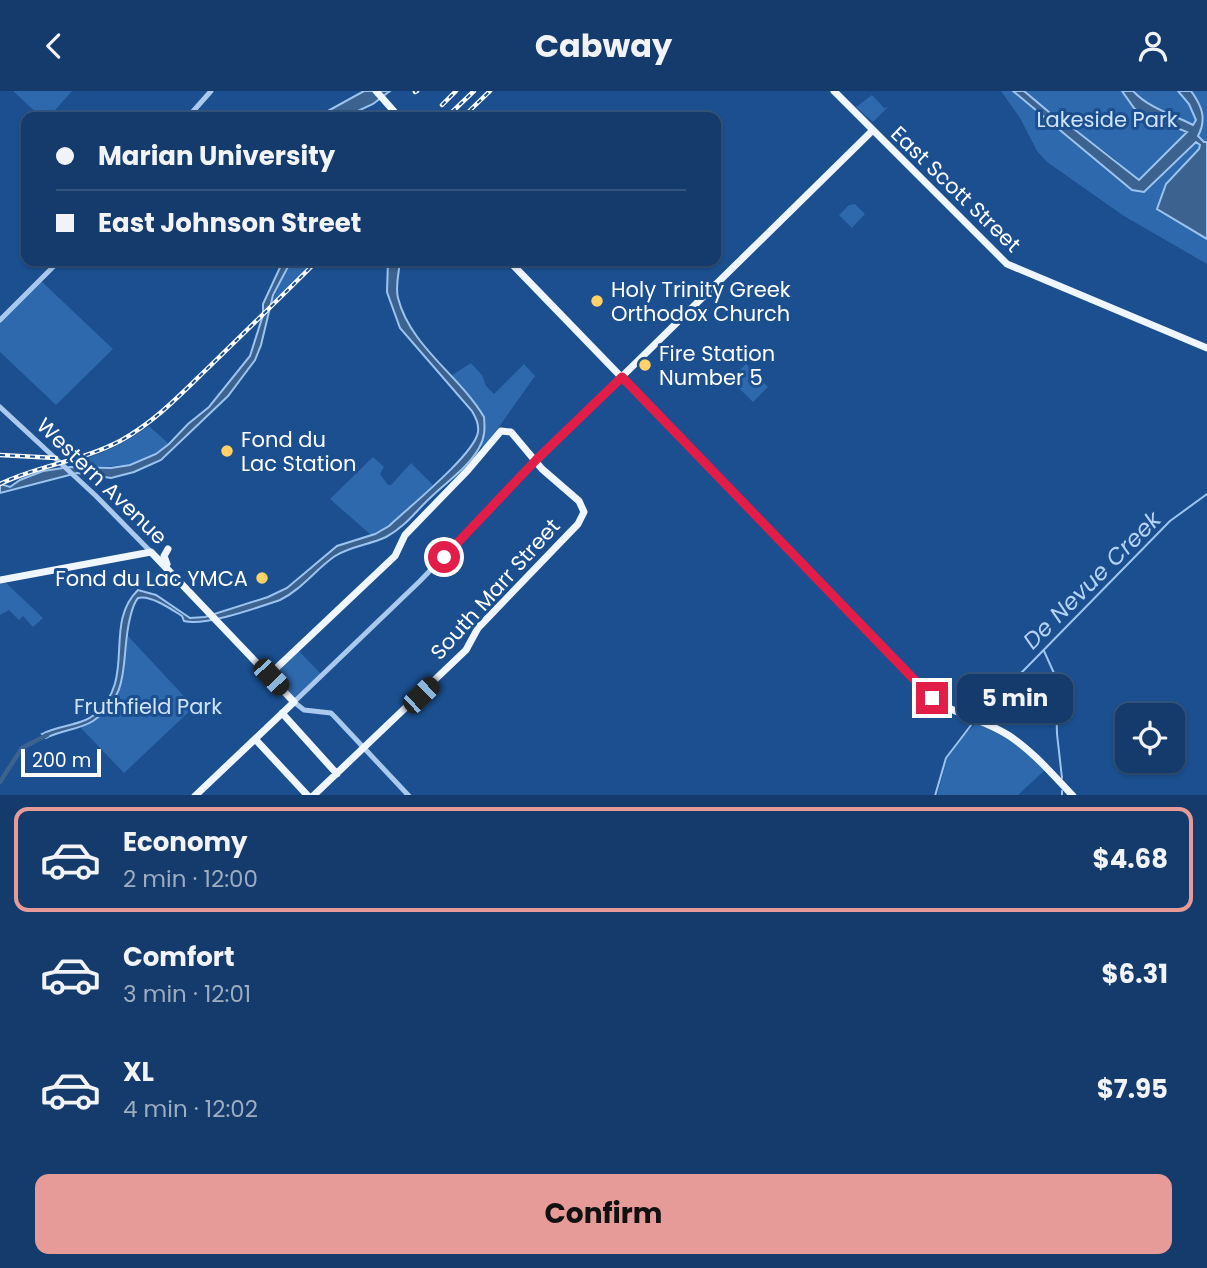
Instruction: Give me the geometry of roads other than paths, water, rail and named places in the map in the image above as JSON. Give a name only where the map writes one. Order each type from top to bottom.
[{"type":"main road","points":[[376,91],[395,112]]},
{"type":"main road","name":"East Scott Street","points":[[834,91],[998,257],[1017,270],[1207,348]]},
{"type":"main road","points":[[269,675],[395,556],[405,535],[497,434],[503,430],[511,432],[539,458],[872,131]]},
{"type":"main road","points":[[514,266],[930,696],[942,706],[1004,733],[1026,748],[1072,795]]},
{"type":"main road","name":"South Marr Street","points":[[312,795],[466,650],[478,628],[580,521],[583,512],[579,501],[542,469],[539,458]]},
{"type":"main road","points":[[386,548],[394,550],[399,547]]},
{"type":"main road","points":[[169,549],[164,554],[164,561],[175,576]]},
{"type":"main road","points":[[0,580],[151,552]]},
{"type":"main road","name":"Western Avenue","points":[[151,552],[294,702]]},
{"type":"main road","points":[[196,795],[294,702]]},
{"type":"main road","points":[[282,713],[337,774]]},
{"type":"main road","points":[[268,725],[281,721],[291,723]]},
{"type":"main road","points":[[255,739],[310,795]]},
{"type":"main road","points":[[324,761],[336,767],[348,763]]},
{"type":"street","points":[[192,112],[211,91]]},
{"type":"street","points":[[0,320],[55,266]]},
{"type":"street","name":"Western Avenue","points":[[0,407],[96,496],[151,552]]},
{"type":"street","points":[[408,795],[331,713],[304,710],[294,702],[391,610],[539,458]]},
{"type":"waterway","name":"De Nevue Creek","points":[[979,716],[1170,521],[1207,494]]},
{"type":"waterway","points":[[1044,651],[1058,682]]},
{"type":"waterway","points":[[1056,700],[1062,778]]},
{"type":"waterway","name":"De Nevue Creek","points":[[935,795],[946,758],[975,720]]},
{"type":"waterway","points":[[0,782],[22,748],[47,735]]},
{"type":"railway","points":[[442,105],[456,91]]},
{"type":"railway","points":[[452,112],[474,91]]},
{"type":"railway","points":[[468,112],[490,91]]},
{"type":"railway","points":[[0,484],[106,448],[145,425],[178,397],[312,266]]},
{"type":"railway","points":[[0,455],[56,458]]},
{"type":"place","name":"Holy Trinity Greek Orthodox Church","points":[[597,301]]},
{"type":"place","name":"Fire Station Number 5","points":[[645,365]]},
{"type":"place","name":"Fond du Lac Station","points":[[227,451]]},
{"type":"place","name":"Fond du Lac YMCA","points":[[262,578]]},
{"type":"park label","name":"Lakeside Park","points":[[1107,119]]},
{"type":"park label","name":"Fruthfield Park","points":[[148,706]]}]
